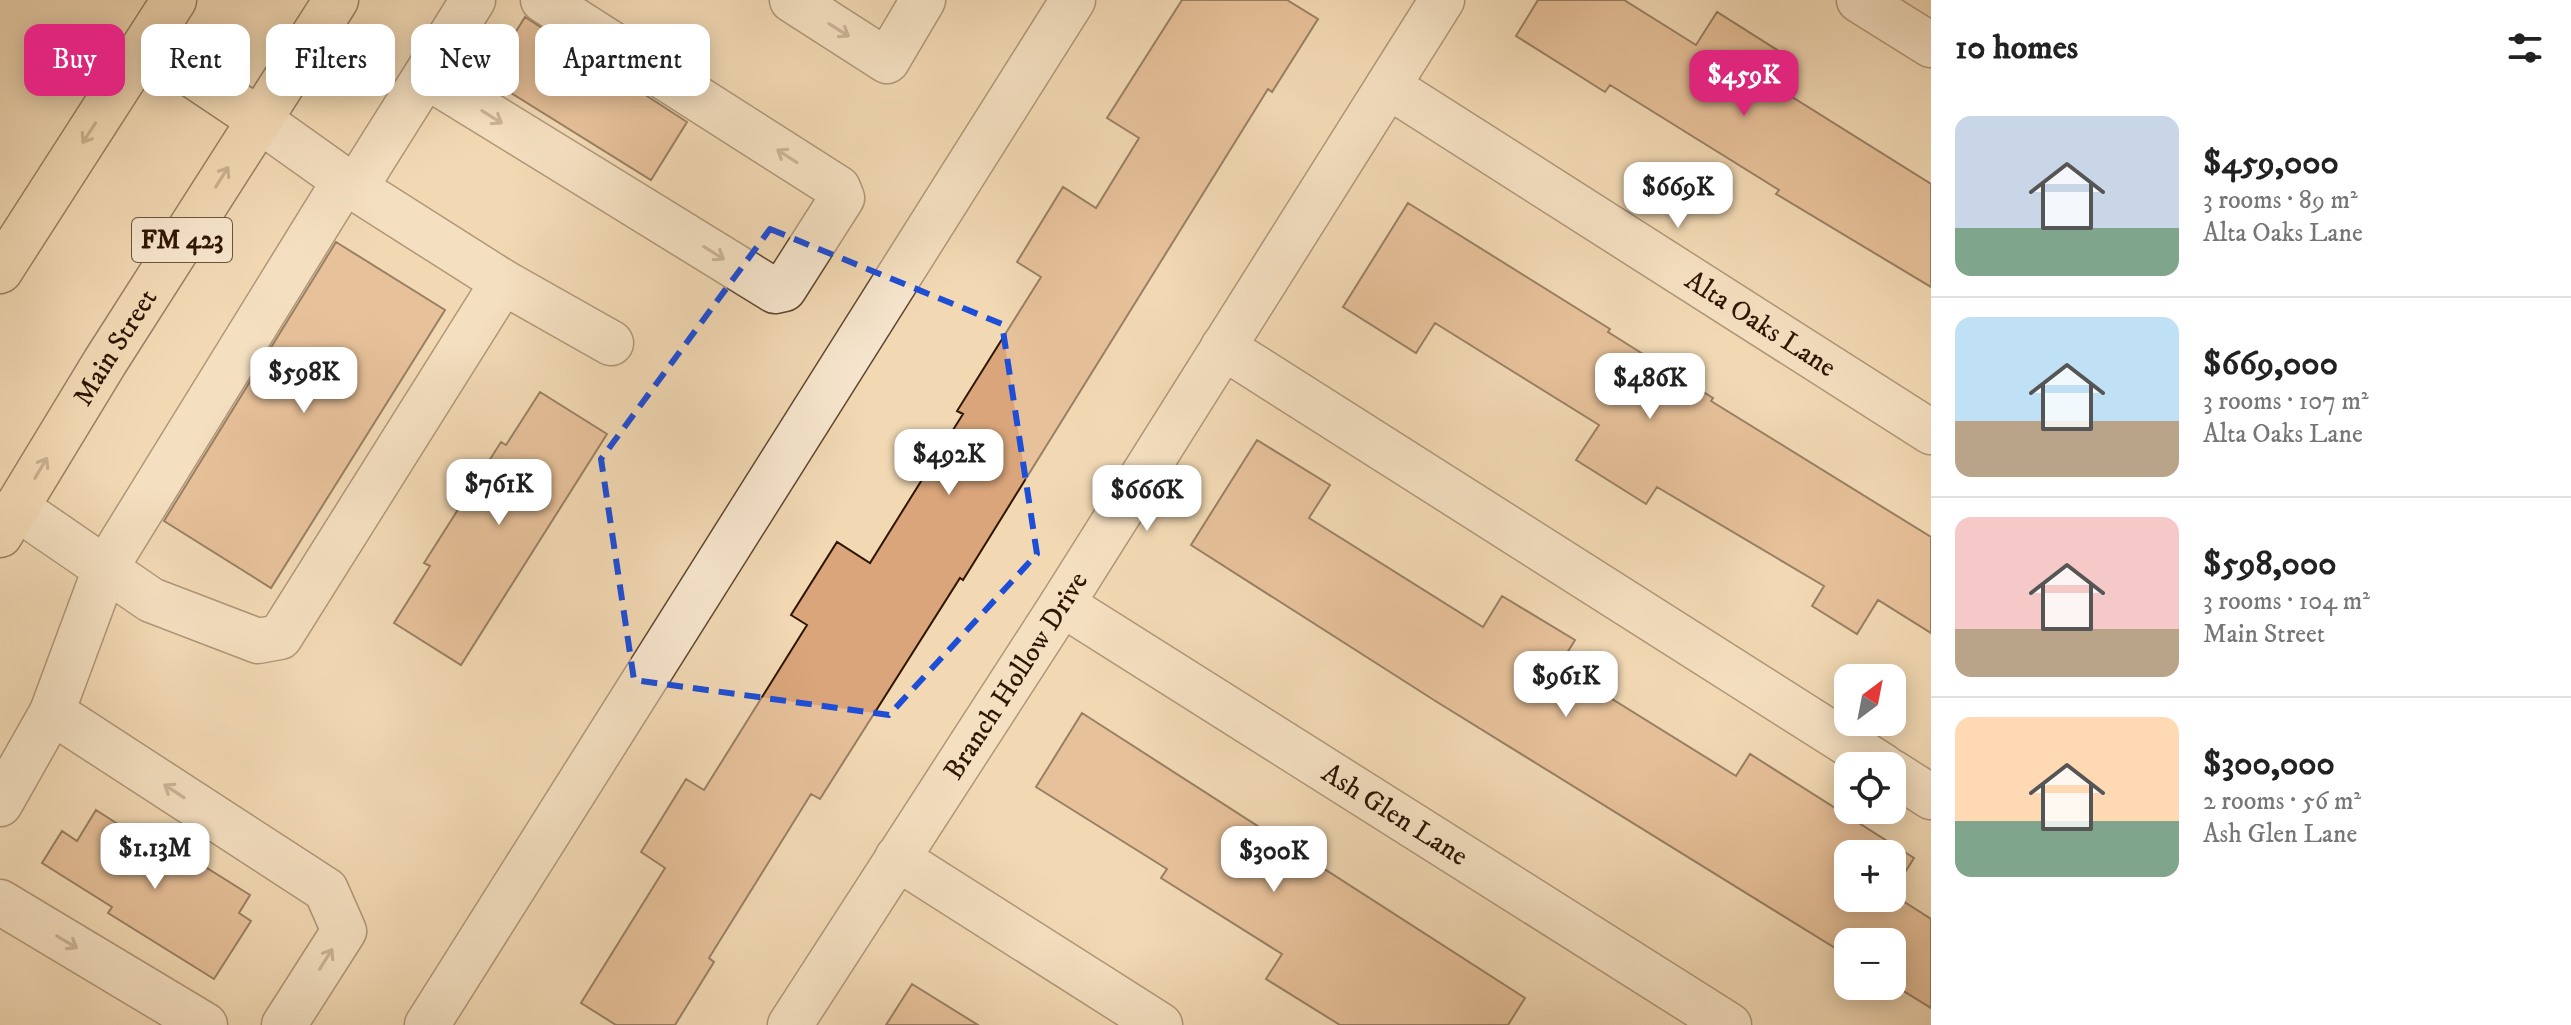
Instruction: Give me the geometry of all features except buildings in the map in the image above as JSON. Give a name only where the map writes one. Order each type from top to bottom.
[{"type":"main road","points":[[159,24],[174,0]]},
{"type":"main road","name":"Main Street","points":[[8,521],[258,119],[336,0]]},
{"type":"main road","points":[[0,271],[141,52]]},
{"type":"main road","points":[[224,96],[258,119]]},
{"type":"street","points":[[458,24],[473,0]]},
{"type":"street","points":[[458,96],[775,291],[784,289],[842,198],[838,188],[543,0]]},
{"type":"street","points":[[792,0],[887,61],[923,0]]},
{"type":"street","points":[[427,1025],[1073,0]]},
{"type":"street","name":"Branch Hollow Drive","points":[[790,1025],[1062,604],[1442,0]]},
{"type":"street","points":[[1859,0],[1931,45]]},
{"type":"street","name":"Alta Oaks Lane","points":[[1388,86],[1931,432]]},
{"type":"street","points":[[0,804],[52,712],[105,569],[350,184],[412,96]]},
{"type":"street","points":[[258,119],[350,184],[503,282],[611,343]]},
{"type":"street","points":[[8,521],[105,569],[151,600],[258,641],[280,637],[503,282]]},
{"type":"street","points":[[1223,347],[1861,752]]},
{"type":"street","name":"Ash Glen Lane","points":[[1062,604],[1729,1025]]},
{"type":"street","points":[[52,712],[326,890],[344,931],[284,1025]]},
{"type":"street","points":[[1906,781],[1931,797]]},
{"type":"street","points":[[897,858],[1160,1025]]},
{"type":"street","points":[[0,902],[205,1025]]},
{"type":"highlighted area","points":[[770,229],[1002,324],[1037,554],[889,715],[634,680],[601,459]]}]
